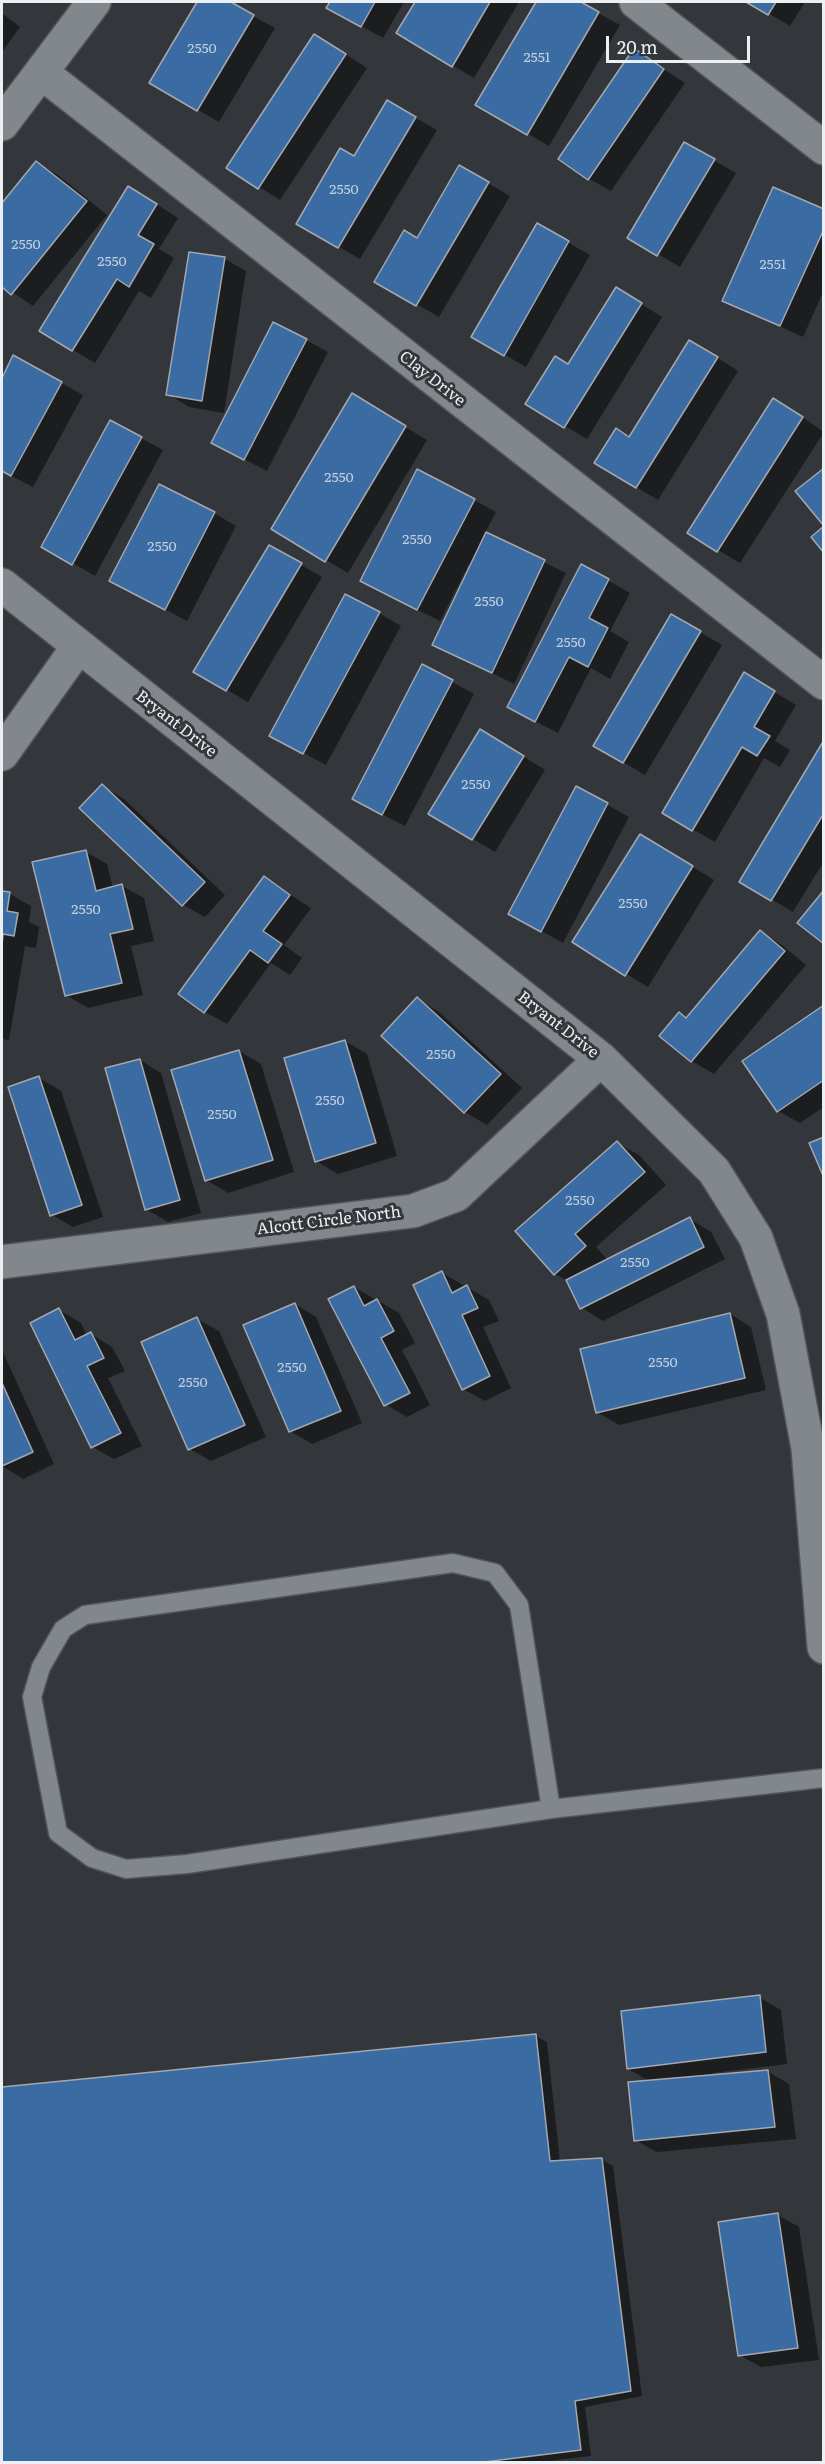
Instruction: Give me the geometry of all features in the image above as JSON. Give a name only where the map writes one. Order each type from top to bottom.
[{"type":"street","points":[[2,124],[94,2]]},
{"type":"street","points":[[636,2],[824,148]]},
{"type":"street","name":"Clay Drive","points":[[42,73],[824,683]]},
{"type":"street","name":"Bryant Drive","points":[[2,585],[601,1059],[714,1171],[756,1238],[783,1314],[816,1447],[824,1647]]},
{"type":"street","points":[[2,754],[78,647]]},
{"type":"street","name":"Alcott Circle North","points":[[2,1262],[413,1211],[456,1195],[601,1059]]},
{"type":"lane","points":[[551,1809],[519,1605],[495,1573],[453,1563],[85,1615],[63,1629],[41,1667],[32,1696],[58,1833],[92,1858],[126,1869],[187,1864],[551,1809],[824,1778]]},
{"type":"building","points":[[197,2],[231,2],[254,15],[197,111],[149,83]]},
{"type":"building","points":[[330,2],[375,2],[361,27],[326,8]]},
{"type":"building","points":[[415,2],[490,2],[452,67],[396,33]]},
{"type":"building","points":[[536,2],[581,2],[599,12],[527,135],[475,105]]},
{"type":"building","points":[[746,2],[776,2],[768,15]]},
{"type":"building","points":[[314,34],[346,54],[258,189],[226,168]]},
{"type":"building","points":[[634,48],[664,69],[588,180],[558,159]]},
{"type":"building","points":[[387,100],[416,117],[338,248],[296,224],[340,148],[354,156]]},
{"type":"building","points":[[684,142],[715,159],[657,256],[627,238]]},
{"type":"building","points":[[36,161],[87,201],[11,295],[2,287],[2,203]]},
{"type":"building","points":[[459,165],[489,182],[416,306],[374,282],[404,230],[417,238]]},
{"type":"building","points":[[128,186],[157,204],[138,235],[154,244],[129,287],[117,279],[72,351],[39,331]]},
{"type":"building","points":[[773,187],[824,209],[824,229],[780,326],[722,301]]},
{"type":"building","points":[[537,223],[569,241],[504,356],[471,337]]},
{"type":"building","points":[[189,252],[225,257],[202,401],[166,395]]},
{"type":"building","points":[[616,287],[642,303],[564,428],[525,404],[555,356],[568,364]]},
{"type":"building","points":[[273,322],[307,339],[244,460],[211,443]]},
{"type":"building","points":[[689,340],[718,357],[636,488],[594,463],[616,428],[629,437]]},
{"type":"building","points":[[13,355],[62,382],[11,476],[2,471],[2,378]]},
{"type":"building","points":[[352,393],[406,426],[325,562],[271,529]]},
{"type":"building","points":[[773,398],[803,417],[717,552],[687,533]]},
{"type":"building","points":[[110,420],[142,437],[72,565],[41,547]]},
{"type":"building","points":[[824,468],[824,526],[795,491]]},
{"type":"building","points":[[417,469],[475,499],[417,610],[360,581]]},
{"type":"building","points":[[159,484],[215,512],[165,610],[109,581]]},
{"type":"building","points":[[824,526],[824,553],[811,537]]},
{"type":"building","points":[[486,532],[545,560],[492,673],[432,645]]},
{"type":"building","points":[[269,545],[302,563],[226,691],[193,672]]},
{"type":"building","points":[[581,564],[609,579],[589,618],[608,628],[588,667],[569,657],[535,722],[507,707]]},
{"type":"building","points":[[345,594],[380,612],[303,754],[269,736]]},
{"type":"building","points":[[671,614],[701,631],[623,763],[593,746]]},
{"type":"building","points":[[422,664],[453,680],[382,815],[352,799]]},
{"type":"building","points":[[744,672],[775,691],[754,727],[770,736],[757,756],[742,747],[692,831],[662,813]]},
{"type":"building","points":[[480,729],[524,756],[472,840],[428,814]]},
{"type":"building","points":[[824,740],[824,813],[771,901],[739,882]]},
{"type":"building","points":[[102,784],[205,882],[182,906],[79,808]]},
{"type":"building","points":[[576,786],[608,803],[541,932],[508,914]]},
{"type":"building","points":[[640,834],[693,866],[625,976],[572,942]]},
{"type":"building","points":[[86,850],[96,891],[122,884],[133,929],[110,934],[122,983],[65,996],[32,862]]},
{"type":"building","points":[[264,876],[290,895],[263,931],[282,944],[268,963],[250,950],[204,1013],[178,994]]},
{"type":"building","points":[[824,890],[824,944],[797,923]]},
{"type":"building","points":[[2,891],[10,892],[7,911],[18,913],[14,936],[3,934],[2,946]]},
{"type":"building","points":[[760,930],[785,951],[691,1062],[659,1036],[679,1012],[686,1018]]},
{"type":"building","points":[[417,997],[501,1074],[464,1113],[381,1036]]},
{"type":"building","points":[[824,1005],[824,1080],[777,1112],[742,1061]]},
{"type":"building","points":[[345,1040],[376,1143],[315,1162],[284,1058]]},
{"type":"building","points":[[239,1050],[273,1160],[205,1181],[171,1070]]},
{"type":"building","points":[[140,1059],[180,1200],[145,1210],[105,1068]]},
{"type":"building","points":[[39,1076],[82,1205],[50,1216],[8,1087]]},
{"type":"building","points":[[824,1137],[824,1178],[809,1143]]},
{"type":"building","points":[[617,1141],[645,1172],[575,1234],[586,1246],[554,1275],[515,1231]]},
{"type":"building","points":[[690,1217],[704,1247],[580,1309],[566,1280]]},
{"type":"building","points":[[442,1271],[452,1293],[467,1285],[478,1308],[462,1315],[490,1376],[462,1390],[413,1285]]},
{"type":"building","points":[[354,1286],[364,1306],[377,1299],[394,1331],[381,1338],[410,1393],[384,1406],[328,1299]]},
{"type":"building","points":[[295,1303],[341,1411],[289,1432],[243,1325]]},
{"type":"building","points":[[59,1308],[75,1340],[91,1332],[104,1358],[87,1366],[121,1433],[91,1448],[30,1323]]},
{"type":"building","points":[[730,1313],[745,1378],[596,1413],[580,1349]]},
{"type":"building","points":[[197,1317],[245,1425],[188,1450],[141,1342]]},
{"type":"building","points":[[2,1383],[33,1452],[2,1466]]},
{"type":"building","points":[[760,1995],[766,2052],[627,2069],[621,2011]]},
{"type":"building","points":[[536,2034],[550,2161],[602,2158],[631,2391],[575,2401],[581,2450],[484,2462],[2,2462],[2,2087]]},
{"type":"building","points":[[768,2070],[775,2127],[634,2141],[628,2082]]},
{"type":"building","points":[[778,2213],[798,2348],[738,2356],[718,2222]]}]
